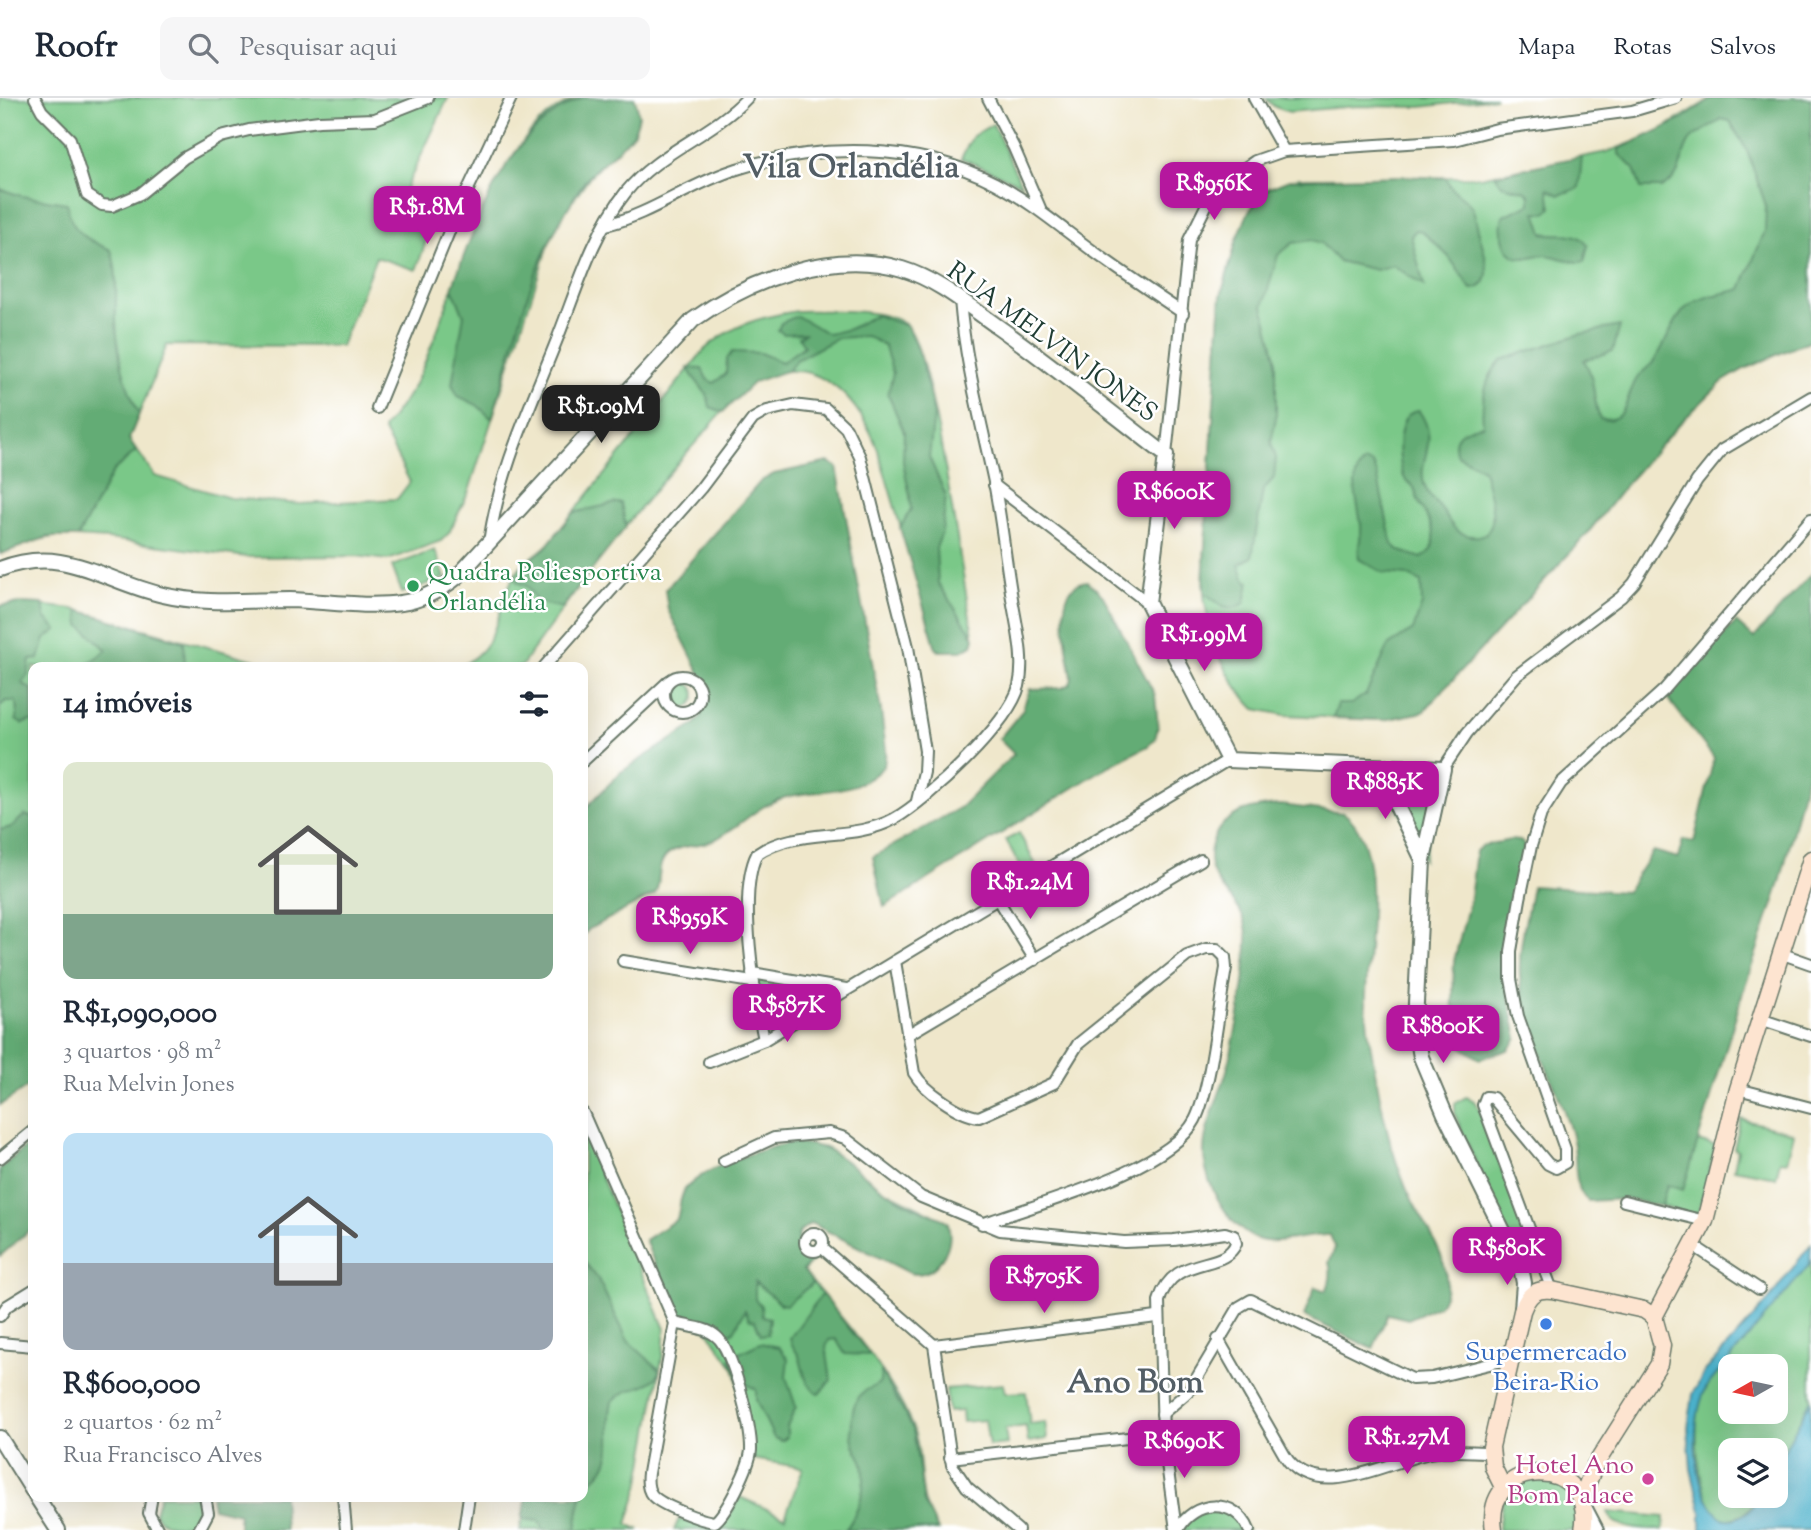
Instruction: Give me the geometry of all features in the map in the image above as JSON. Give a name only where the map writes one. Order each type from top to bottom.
[{"type":"main road","points":[[1654,1317],[1705,1221],[1738,1089],[1811,859]]},
{"type":"main road","points":[[1504,1489],[1493,1467],[1490,1452],[1522,1311],[1533,1293],[1551,1289],[1644,1311],[1654,1317],[1662,1346],[1659,1364],[1594,1467],[1582,1502],[1583,1530]]},
{"type":"main road","points":[[1494,1530],[1493,1512],[1504,1489],[1524,1475],[1549,1474],[1571,1486],[1582,1502]]},
{"type":"street","points":[[35,98],[42,111],[69,139],[87,195],[102,205],[112,206],[133,199],[184,158],[216,139],[249,130],[319,121],[369,121],[428,98]]},
{"type":"street","points":[[377,408],[455,217],[511,98]]},
{"type":"street","points":[[489,543],[500,487],[589,259],[606,225],[637,181],[715,126],[747,98]]},
{"type":"street","points":[[988,98],[1014,148],[1040,208]]},
{"type":"street","points":[[1254,98],[1284,151]]},
{"type":"street","points":[[1149,603],[1189,240],[1209,200],[1232,177],[1255,161],[1284,151],[1316,146],[1454,140],[1497,129],[1632,111],[1676,98]]},
{"type":"street","points":[[606,225],[637,215],[684,190],[736,169],[795,154],[822,151],[893,154],[958,167],[994,182],[1040,208],[1102,258],[1182,313]]},
{"type":"street","name":"RUA MELVIN JONES","points":[[0,569],[47,559],[78,566],[166,596],[236,601],[402,603],[447,585],[489,543],[692,320],[732,294],[778,274],[865,264],[916,274],[960,300],[1166,455]]},
{"type":"street","points":[[764,1040],[752,978],[749,877],[757,854],[780,843],[873,828],[894,819],[916,803],[999,724],[1010,710],[1019,687],[1020,656],[995,485],[968,365],[960,300]]},
{"type":"street","points":[[1522,1311],[1524,1278],[1445,1114],[1418,1043],[1413,1003],[1423,860],[1443,769],[1467,733],[1516,676],[1621,597],[1634,583],[1698,481],[1722,450],[1811,397]]},
{"type":"street","points":[[548,662],[701,488],[753,419],[767,411],[793,405],[826,409],[842,421],[860,457],[908,647],[926,758],[916,803]]},
{"type":"street","points":[[995,485],[1149,603],[1228,760]]},
{"type":"street","points":[[1551,1289],[1484,1109],[1486,1097],[1492,1097],[1548,1164],[1559,1167],[1565,1163],[1565,1149],[1518,1016],[1511,979],[1511,951],[1518,909],[1531,846],[1541,814],[1552,794],[1575,769],[1664,690],[1811,519]]},
{"type":"street","points":[[588,756],[669,681]]},
{"type":"street","points":[[709,1062],[764,1040],[1228,760],[1443,769]]},
{"type":"street","points":[[1378,767],[1423,860]]},
{"type":"street","points":[[907,1035],[1201,860]]},
{"type":"street","points":[[998,900],[1035,960]]},
{"type":"street","points":[[895,961],[912,1066],[920,1081],[967,1114],[986,1115],[1054,1083],[1077,1044],[1187,956],[1215,948],[1222,953],[1226,968],[1200,1107],[1194,1121],[1182,1135],[1143,1165],[982,1224]]},
{"type":"street","points":[[1780,953],[1811,964]]},
{"type":"street","points":[[623,961],[846,989]]},
{"type":"street","points":[[1760,1019],[1811,1036]]},
{"type":"street","points":[[1738,1089],[1811,1108]]},
{"type":"street","points":[[588,1124],[675,1323],[648,1485],[658,1500],[698,1518],[715,1522],[746,1466],[751,1449],[747,1424],[731,1364],[720,1340],[709,1332],[675,1323]]},
{"type":"street","points":[[724,1161],[783,1136],[833,1134],[845,1139],[920,1197],[982,1224],[1017,1233],[1124,1242],[1229,1233],[1236,1243],[1227,1254],[1170,1278],[1162,1292],[1157,1317],[1163,1434],[1177,1530]]},
{"type":"street","points":[[0,1158],[28,1135]]},
{"type":"street","points":[[1624,1201],[1705,1221]]},
{"type":"street","points":[[1694,1246],[1759,1289]]},
{"type":"street","points":[[821,1248],[934,1345],[950,1458],[967,1488],[1018,1530]]},
{"type":"street","points":[[1516,1258],[1534,1279],[1551,1289]]},
{"type":"street","points":[[0,1316],[7,1306],[28,1293]]},
{"type":"street","points":[[1162,1414],[1189,1391],[1239,1307],[1251,1300],[1412,1379],[1432,1378],[1510,1359]]},
{"type":"street","points":[[934,1345],[1157,1317]]},
{"type":"street","points":[[1218,1339],[1285,1457],[1291,1466],[1306,1477],[1333,1480],[1433,1452],[1490,1452]]},
{"type":"street","points":[[1,1343],[28,1346]]},
{"type":"street","points":[[950,1458],[1163,1434]]},
{"type":"street","points":[[0,1438],[28,1483]]},
{"type":"street","points":[[40,1502],[58,1530]]},
{"type":"street","points":[[151,1502],[149,1513],[158,1530]]},
{"type":"street","points":[[199,1530],[208,1513],[206,1502]]},
{"type":"street","points":[[344,1502],[346,1530]]},
{"type":"street","points":[[464,1530],[468,1502]]},
{"type":"street","points":[[1582,1502],[1597,1530]]},
{"type":"street","points":[[1177,1530],[1193,1512],[1212,1506],[1234,1511],[1250,1530]]},
{"type":"green space","points":[[0,98],[448,98],[393,216],[430,230],[416,270],[376,257],[341,346],[167,345],[129,439],[155,476],[230,498],[300,504],[397,499],[410,482],[383,429],[414,386],[478,223],[522,142],[550,114],[581,98],[634,98],[639,116],[634,132],[590,176],[562,216],[547,248],[469,491],[449,533],[441,541],[388,560],[356,556],[247,557],[108,539],[59,536],[38,540],[0,554]]},
{"type":"green space","points":[[582,98],[634,98],[638,122],[626,141],[584,182],[555,230],[523,309],[492,419],[477,405],[458,396],[452,384],[464,315],[452,288],[485,205],[515,153],[534,131],[556,112]]},
{"type":"green space","points":[[1265,98],[1496,98],[1420,107],[1357,106],[1289,112],[1275,107]]},
{"type":"green space","points":[[1712,98],[1811,98],[1811,340],[1744,369],[1722,382],[1681,422],[1631,478],[1586,535],[1423,712],[1383,720],[1285,715],[1255,709],[1233,682],[1217,650],[1207,616],[1203,581],[1221,296],[1237,239],[1255,201],[1269,188],[1299,178],[1480,177],[1607,152],[1652,135]]},
{"type":"green space","points":[[1712,98],[1811,98],[1811,340],[1744,369],[1722,382],[1681,422],[1631,478],[1586,535],[1423,712],[1383,720],[1333,718],[1338,704],[1351,704],[1366,694],[1389,645],[1413,630],[1422,604],[1421,582],[1407,575],[1384,573],[1359,559],[1361,526],[1355,483],[1359,468],[1365,462],[1373,464],[1377,474],[1392,544],[1400,551],[1422,558],[1433,545],[1430,522],[1414,488],[1404,477],[1400,460],[1402,428],[1411,413],[1419,411],[1428,432],[1423,466],[1427,491],[1456,529],[1465,535],[1479,536],[1487,532],[1492,517],[1483,469],[1457,455],[1455,442],[1460,433],[1483,425],[1485,391],[1495,367],[1501,360],[1580,334],[1620,326],[1613,351],[1584,360],[1590,374],[1600,419],[1616,418],[1621,414],[1638,377],[1654,361],[1685,309],[1704,298],[1741,289],[1765,231],[1766,206],[1747,151],[1730,121],[1721,119],[1692,138],[1678,173],[1661,188],[1641,188],[1634,169],[1619,154],[1619,149],[1683,119]]},
{"type":"green space","points":[[993,124],[1021,184],[961,158],[973,136]]},
{"type":"green space","points":[[1582,156],[1579,188],[1559,195],[1548,189],[1551,208],[1546,213],[1536,212],[1543,233],[1568,234],[1584,240],[1588,246],[1584,262],[1545,255],[1516,257],[1504,242],[1503,216],[1530,204],[1530,196],[1526,191],[1502,185],[1495,175]]},
{"type":"green space","points":[[1397,176],[1446,178],[1452,188],[1468,202],[1474,212],[1486,257],[1485,282],[1480,287],[1471,289],[1449,257],[1422,231],[1416,230],[1411,236],[1424,286],[1393,265],[1376,270],[1338,261],[1321,243],[1312,240],[1293,243],[1278,255],[1263,306],[1276,357],[1276,418],[1271,442],[1276,458],[1274,478],[1263,490],[1252,557],[1239,564],[1244,578],[1249,582],[1245,603],[1233,607],[1223,606],[1204,592],[1204,561],[1221,296],[1237,239],[1249,211],[1269,188],[1289,180]]},
{"type":"green space","points":[[0,189],[22,196],[67,203],[75,228],[111,250],[116,276],[116,320],[120,357],[139,414],[129,439],[136,451],[113,471],[78,537],[48,537],[0,554]]},
{"type":"green space","points":[[797,311],[855,311],[885,316],[907,326],[917,345],[937,423],[974,639],[972,645],[961,651],[939,651],[936,648],[878,450],[861,415],[835,387],[820,377],[803,372],[784,371],[755,381],[725,408],[610,546],[525,662],[467,662],[483,649],[490,638],[517,571],[550,542],[704,350],[736,328],[771,316]]},
{"type":"green space","points":[[876,315],[907,326],[921,358],[934,415],[929,457],[946,496],[942,532],[936,548],[938,583],[974,637],[972,645],[961,651],[941,651],[936,648],[900,528],[911,509],[910,496],[903,462],[904,432],[888,394],[893,373],[884,345],[866,336],[838,338],[796,360],[789,370],[754,382],[723,412],[710,407],[707,396],[688,368],[702,369],[707,379],[714,383],[726,374],[727,359],[732,352],[760,353],[782,362],[804,346],[799,337],[806,333],[784,334],[778,330],[781,323],[797,316],[829,334],[849,329]]},
{"type":"green space","points":[[828,462],[837,467],[881,711],[886,750],[884,766],[874,776],[850,787],[796,795],[773,802],[714,840],[673,851],[661,863],[655,894],[588,930],[588,806],[621,772],[694,725],[701,716],[705,701],[703,679],[668,610],[665,590],[761,481],[774,474]]},
{"type":"green space","points":[[621,503],[626,527],[562,608],[537,602],[528,587],[517,582],[514,576],[521,566],[545,548],[573,513]]},
{"type":"green space","points":[[435,550],[445,578],[402,593],[392,566]]},
{"type":"green space","points":[[1811,574],[1811,758],[1780,883],[1743,992],[1683,1190],[1667,1185],[1661,1206],[1625,1199],[1588,1201],[1579,1188],[1573,1140],[1567,1120],[1535,1040],[1523,998],[1520,954],[1532,886],[1626,892],[1653,851],[1678,858],[1683,840],[1694,842],[1714,758],[1667,697],[1736,622],[1754,638]]},
{"type":"green space","points":[[1088,581],[1103,596],[1155,695],[1158,727],[1155,739],[1148,746],[1105,768],[884,907],[873,857],[961,807],[1014,754],[999,739],[1022,711],[1030,689],[1062,688],[1070,684],[1072,678],[1065,637],[1065,606],[1069,593],[1076,585]]},
{"type":"green space","points":[[21,603],[73,609],[261,662],[28,662],[28,1086],[0,1105],[0,606]]},
{"type":"green space","points":[[43,604],[45,617],[57,630],[45,639],[39,659],[28,662],[28,675],[22,683],[28,687],[28,722],[22,724],[16,720],[18,708],[15,701],[6,701],[0,706],[0,606]]},
{"type":"green space","points":[[78,610],[184,642],[185,662],[90,662],[107,650],[80,625]]},
{"type":"green space","points":[[682,682],[691,686],[695,695],[691,704],[682,708],[673,704],[669,695],[673,686]]},
{"type":"green space","points":[[1378,767],[1443,769],[1423,860]]},
{"type":"green space","points":[[1281,805],[1344,813],[1358,829],[1366,849],[1372,900],[1366,1009],[1380,1100],[1400,1173],[1436,1245],[1446,1277],[1445,1292],[1438,1306],[1408,1319],[1388,1314],[1373,1349],[1304,1316],[1315,1287],[1326,1291],[1329,1284],[1329,1262],[1335,1248],[1330,1235],[1264,1241],[1247,1234],[1221,1205],[1209,1180],[1204,1157],[1206,1136],[1234,1038],[1247,954],[1245,923],[1240,911],[1216,879],[1211,868],[1210,854],[1219,829],[1233,816],[1252,809]]},
{"type":"green space","points":[[25,815],[28,816],[28,1086],[0,1105],[0,830],[11,827]]},
{"type":"green space","points":[[1019,833],[1037,867],[1024,874],[1006,840]]},
{"type":"green space","points":[[1510,840],[1520,841],[1525,845],[1507,947],[1508,992],[1517,1039],[1508,1050],[1480,1059],[1457,1044],[1452,1033],[1454,961],[1470,899],[1476,851],[1482,846]]},
{"type":"green space","points":[[755,978],[837,991],[766,1035]]},
{"type":"green space","points":[[1466,1097],[1473,1100],[1479,1108],[1536,1263],[1527,1266],[1513,1248],[1455,1115],[1455,1103]]},
{"type":"green space","points":[[1741,1119],[1794,1133],[1787,1162],[1780,1161],[1776,1177],[1734,1169],[1738,1150],[1734,1148]]},
{"type":"green space","points":[[1697,1141],[1716,1146],[1697,1217],[1661,1206],[1667,1185],[1683,1189]]},
{"type":"green space","points":[[789,1143],[819,1147],[831,1152],[894,1196],[945,1220],[950,1238],[943,1257],[929,1271],[910,1273],[811,1223],[799,1232],[797,1242],[802,1252],[814,1260],[803,1270],[813,1283],[786,1305],[781,1304],[755,1282],[755,1299],[761,1306],[762,1316],[770,1318],[768,1334],[761,1335],[755,1321],[749,1319],[745,1310],[734,1331],[726,1335],[678,1321],[645,1240],[677,1219],[681,1198],[691,1183],[732,1161]]},
{"type":"green space","points":[[797,1143],[827,1148],[886,1191],[948,1222],[946,1251],[936,1266],[920,1274],[910,1273],[814,1223],[802,1227],[797,1241],[801,1253],[814,1260],[803,1271],[863,1345],[902,1405],[916,1439],[926,1506],[938,1530],[674,1530],[679,1519],[700,1526],[722,1527],[740,1497],[785,1517],[803,1468],[753,1459],[735,1370],[645,1240],[677,1219],[684,1191],[695,1181],[738,1159]]},
{"type":"green space","points":[[28,1144],[28,1231],[0,1256],[0,1169]]},
{"type":"green space","points":[[588,1145],[665,1329],[639,1487],[627,1524],[640,1530],[520,1530],[526,1502],[588,1502]]},
{"type":"green space","points":[[1811,1262],[1811,1400],[1788,1443],[1788,1438],[1718,1438],[1718,1508],[1749,1508],[1743,1515],[1726,1520],[1709,1502],[1700,1472],[1697,1424],[1704,1394],[1718,1371],[1718,1424],[1788,1424],[1788,1354],[1733,1354]]},
{"type":"green space","points":[[588,1266],[598,1279],[628,1341],[660,1370],[652,1381],[625,1392],[612,1402],[609,1453],[601,1472],[588,1484]]},
{"type":"green space","points":[[822,1294],[870,1355],[845,1354],[836,1339],[829,1340],[826,1347],[831,1380],[819,1394],[808,1383],[790,1338]]},
{"type":"green space","points":[[760,1343],[779,1347],[788,1359],[786,1377],[796,1407],[787,1427],[787,1437],[782,1441],[774,1438],[756,1400],[756,1389],[738,1380],[731,1357]]},
{"type":"green space","points":[[881,1371],[913,1429],[924,1502],[938,1530],[845,1530],[858,1507],[864,1481],[862,1461],[853,1440],[854,1407],[860,1395],[880,1382]]},
{"type":"green space","points":[[1003,1384],[1005,1393],[1026,1392],[1030,1424],[1045,1422],[1047,1439],[1028,1442],[1026,1426],[1005,1429],[1007,1444],[989,1446],[985,1420],[963,1422],[962,1411],[948,1412],[946,1389]]},
{"type":"green space","points":[[1527,1479],[1562,1485],[1576,1502],[1578,1530],[1498,1530],[1503,1496]]},
{"type":"green space","points":[[158,1502],[199,1502],[202,1512],[193,1522],[179,1526],[164,1523],[155,1513]]},
{"type":"green space","points":[[212,1502],[283,1502],[285,1530],[239,1530],[239,1514],[213,1508]]},
{"type":"green space","points":[[526,1502],[580,1502],[576,1530],[544,1530],[539,1521],[522,1519]]},
{"type":"green space","points":[[1204,1510],[1227,1511],[1247,1530],[1182,1530],[1186,1523]]},
{"type":"green space","points":[[1608,1512],[1664,1517],[1663,1530],[1623,1526],[1611,1518]]},
{"type":"water","points":[[1811,1244],[1810,1264],[1734,1354],[1720,1354],[1767,1302]]},
{"type":"water","points":[[1718,1357],[1718,1373],[1707,1386],[1697,1417],[1698,1472],[1710,1504],[1720,1517],[1727,1519],[1738,1518],[1750,1508],[1788,1508],[1788,1443],[1811,1400],[1811,1530],[1701,1530],[1701,1511],[1691,1469],[1688,1427],[1693,1394],[1705,1371]]},
{"type":"place","name":"Quadra Poliesportiva Orlandélia","points":[[413,586]]},
{"type":"place","name":"Supermercado Beira-Rio","points":[[1546,1324]]},
{"type":"place","name":"Hotel Ano Bom Palace","points":[[1648,1479]]},
{"type":"district","name":"Vila Orlandélia","points":[[851,165]]},
{"type":"district","name":"Ano Bom","points":[[1135,1380]]}]
